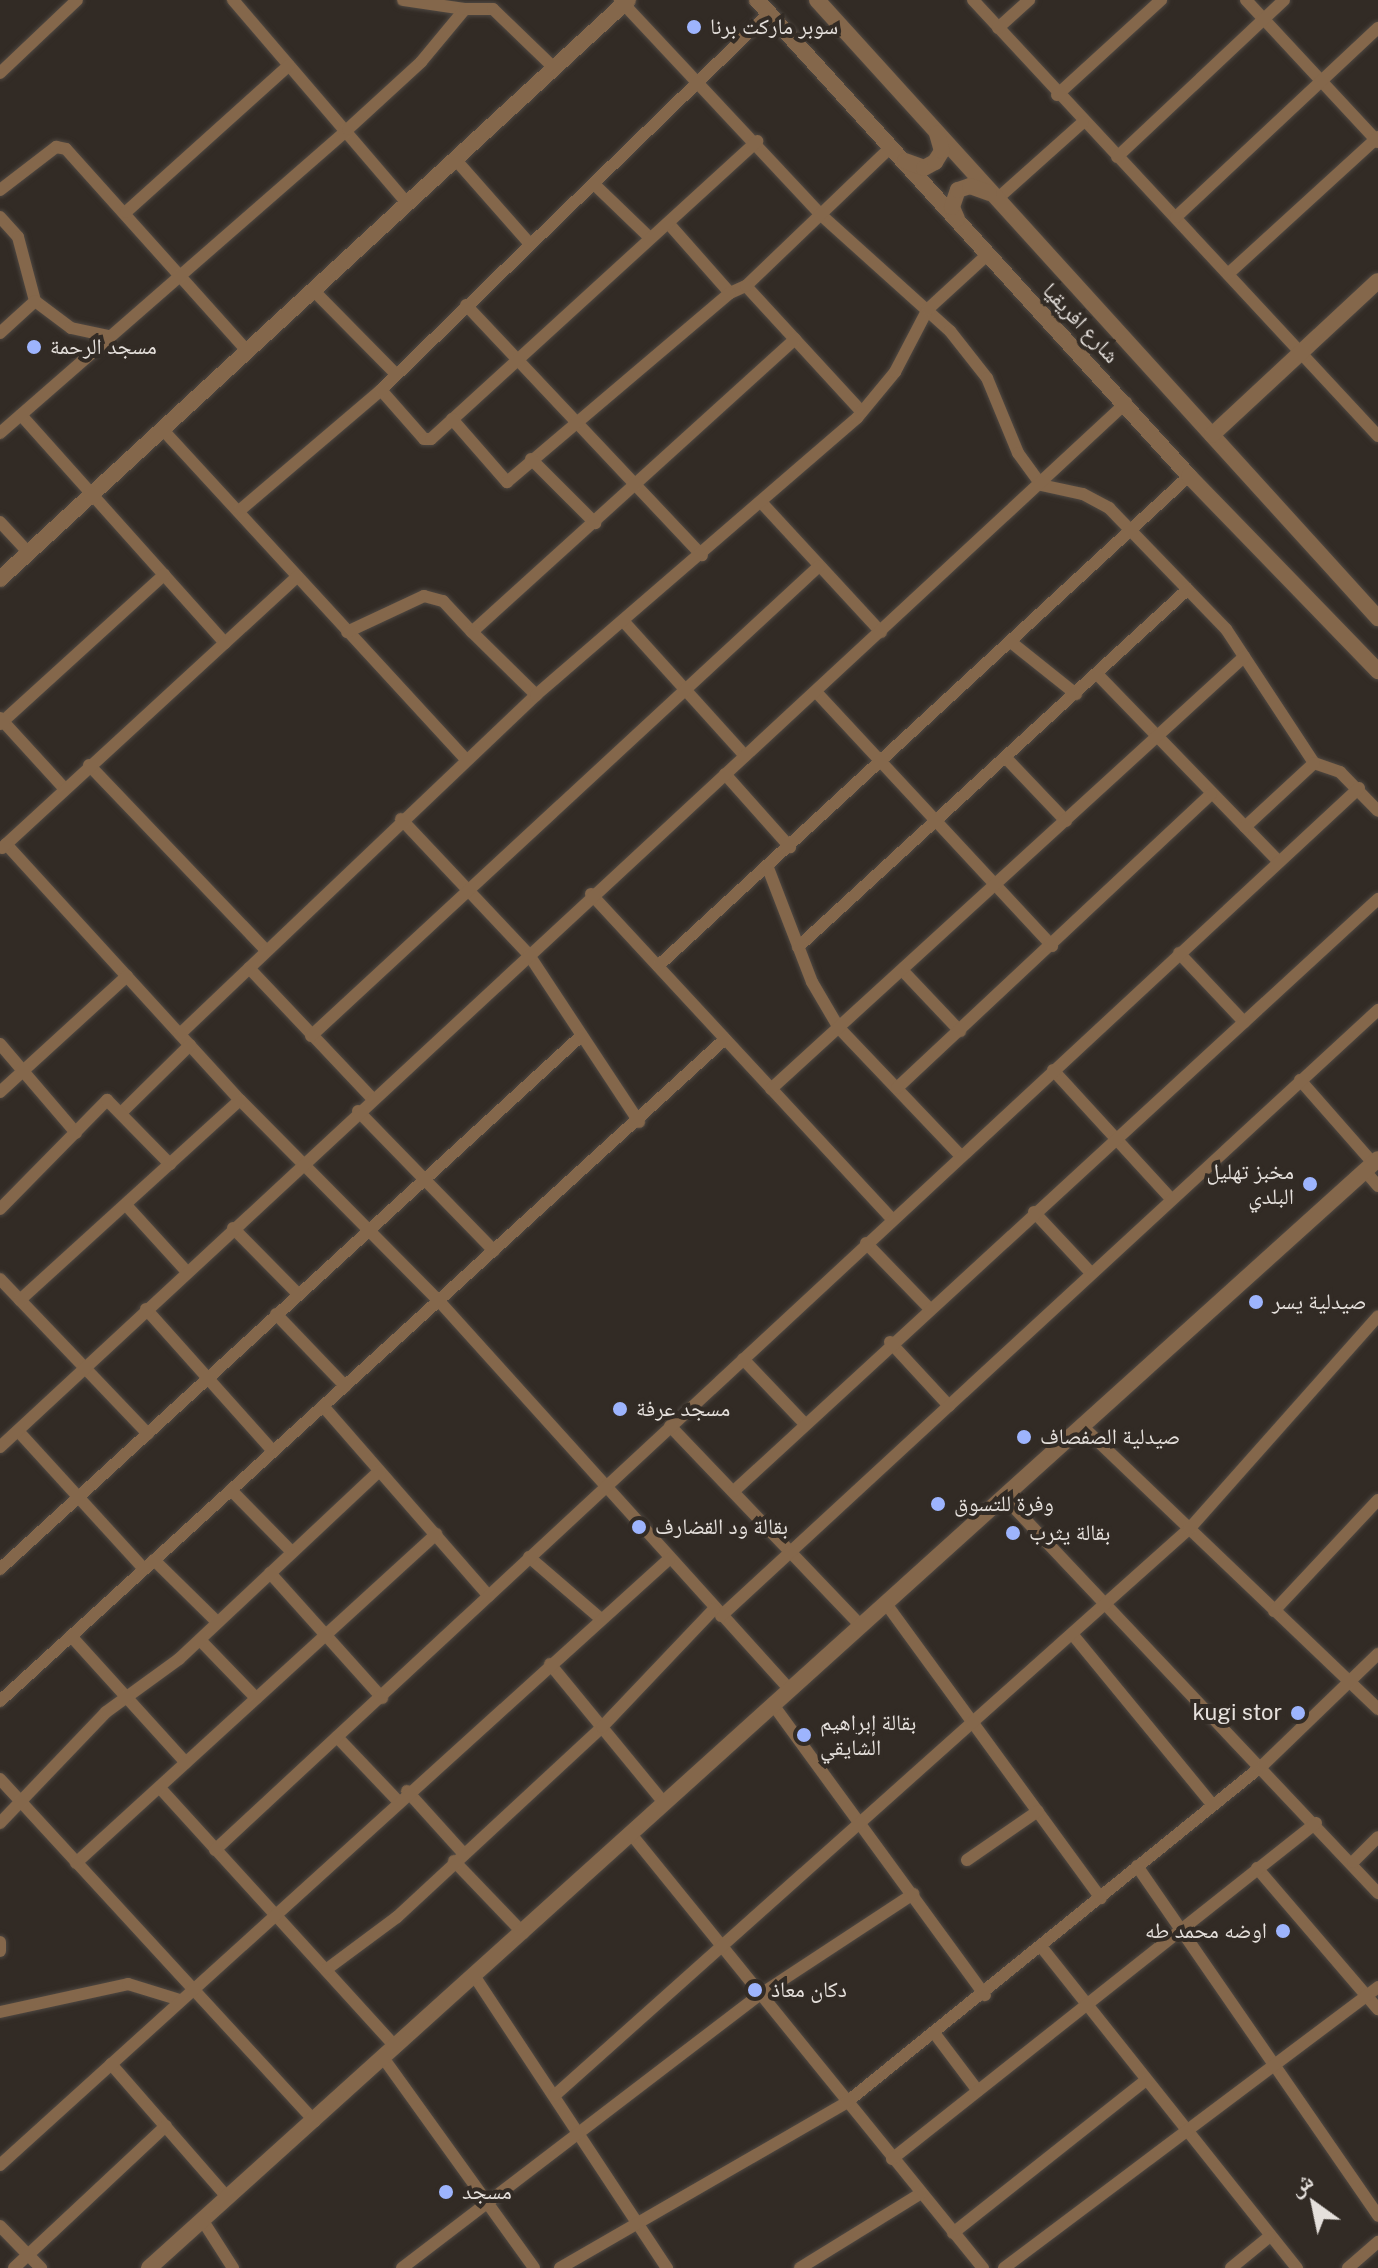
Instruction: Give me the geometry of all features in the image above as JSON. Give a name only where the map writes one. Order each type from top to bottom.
[{"type":"street","points":[[0,73],[77,0]]},
{"type":"street","points":[[233,0],[348,129],[408,204]]},
{"type":"street","points":[[403,0],[465,9],[493,9],[554,68]]},
{"type":"street","name":"شارع افريقيا","points":[[757,0],[1126,403],[1189,476],[1378,671]]},
{"type":"street","name":"شارع افريقيا","points":[[817,0],[1378,618]]},
{"type":"street","points":[[973,0],[1057,95],[1375,428]]},
{"type":"street","points":[[998,28],[1029,0]]},
{"type":"street","points":[[1057,95],[1161,0]]},
{"type":"street","points":[[1228,274],[1377,139],[1246,0]]},
{"type":"street","points":[[1117,157],[1284,0]]},
{"type":"street","points":[[0,579],[624,1],[694,81],[757,141],[820,214],[928,309],[987,378],[1018,453],[1041,485],[1083,494],[1109,508],[1188,589],[1244,657],[1314,763],[1359,788],[1378,811]]},
{"type":"street","points":[[0,433],[348,129],[421,62],[465,9]]},
{"type":"street","points":[[239,511],[381,390],[394,372],[529,243],[595,185],[694,81],[769,13]]},
{"type":"street","points":[[1176,217],[1378,28]]},
{"type":"street","points":[[126,212],[289,65]]},
{"type":"street","points":[[960,224],[952,207],[958,190],[976,186],[996,197],[1083,122]]},
{"type":"street","points":[[452,419],[507,482],[730,293],[746,286],[820,214],[895,153],[917,167],[935,162],[942,151],[936,132]]},
{"type":"street","points":[[381,390],[427,441],[518,362],[757,141]]},
{"type":"street","points":[[0,190],[61,146],[126,212],[247,351]]},
{"type":"street","points":[[455,159],[529,243]]},
{"type":"street","points":[[595,185],[650,238]]},
{"type":"street","points":[[0,217],[18,237],[35,301],[71,328],[110,336]]},
{"type":"street","points":[[669,224],[730,293]]},
{"type":"street","points":[[180,1034],[401,819],[536,695],[625,623],[862,412],[895,372],[928,309],[988,254]]},
{"type":"street","points":[[1212,435],[1378,281]]},
{"type":"street","points":[[746,286],[862,412]]},
{"type":"street","points":[[313,290],[394,372]]},
{"type":"street","points":[[0,333],[35,301]]},
{"type":"street","points":[[466,305],[573,423],[636,483],[702,555]]},
{"type":"street","points":[[472,632],[795,339]]},
{"type":"street","points":[[0,1447],[591,894],[818,694],[1126,403]]},
{"type":"street","points":[[21,415],[225,643]]},
{"type":"street","points":[[163,430],[466,760]]},
{"type":"street","points":[[531,459],[595,523]]},
{"type":"street","points":[[658,966],[883,763],[1132,533],[1189,476]]},
{"type":"street","points":[[761,502],[881,632]]},
{"type":"street","points":[[0,522],[28,552]]},
{"type":"street","points":[[311,1036],[819,566]]},
{"type":"street","points":[[64,788],[1,721],[164,575]]},
{"type":"street","points":[[297,577],[3,846],[240,1100],[370,1227],[791,1691]]},
{"type":"street","points":[[798,947],[1098,675],[1188,589]]},
{"type":"street","points":[[347,632],[424,596],[443,601],[536,695]]},
{"type":"street","points":[[625,623],[745,756]]},
{"type":"street","points":[[1012,643],[1076,694]]},
{"type":"street","points":[[771,1089],[1244,657]]},
{"type":"street","points":[[1098,675],[1278,861]]},
{"type":"street","points":[[818,694],[1052,946]]},
{"type":"street","points":[[1006,758],[1066,821]]},
{"type":"street","points":[[1245,827],[1314,763]]},
{"type":"street","points":[[89,765],[266,950]]},
{"type":"street","points":[[725,774],[790,847]]},
{"type":"street","points":[[215,1850],[382,1698],[959,1154],[1359,788]]},
{"type":"street","points":[[897,1088],[1211,794]]},
{"type":"street","points":[[401,819],[529,955],[639,1122]]},
{"type":"street","points":[[768,868],[798,947],[839,1028],[959,1154]]},
{"type":"street","points":[[591,894],[892,1219]]},
{"type":"street","points":[[734,1491],[928,1307],[1378,899]]},
{"type":"street","points":[[1179,953],[1244,1022]]},
{"type":"street","points":[[249,968],[372,1098]]},
{"type":"street","points":[[903,971],[960,1031]]},
{"type":"street","points":[[0,1092],[127,976]]},
{"type":"street","points":[[327,1969],[397,1917],[458,1857],[602,1727],[718,1613],[793,1551],[1378,1010]]},
{"type":"street","points":[[0,1569],[581,1036]]},
{"type":"street","points":[[0,1701],[639,1122],[725,1039]]},
{"type":"street","points":[[0,1044],[76,1133]]},
{"type":"street","points":[[121,1113],[190,1045]]},
{"type":"street","points":[[1053,1070],[1171,1199]]},
{"type":"street","points":[[1300,1080],[1372,1164],[1378,1186]]},
{"type":"street","points":[[0,1209],[107,1100],[170,1164]]},
{"type":"street","points":[[20,1300],[240,1100]]},
{"type":"street","points":[[358,1111],[494,1251]]},
{"type":"street","points":[[149,2268],[475,1977],[1372,1164]]},
{"type":"street","points":[[126,1205],[186,1271]]},
{"type":"street","points":[[1034,1212],[1091,1273]]},
{"type":"street","points":[[233,1228],[298,1294]]},
{"type":"street","points":[[866,1243],[928,1307]]},
{"type":"street","points":[[0,1279],[148,1434]]},
{"type":"street","points":[[146,1309],[273,1451]]},
{"type":"street","points":[[276,1314],[345,1386]]},
{"type":"street","points":[[554,2096],[721,1951],[1190,1528],[1378,1316]]},
{"type":"street","points":[[890,1342],[949,1406]]},
{"type":"street","points":[[743,1359],[805,1424]]},
{"type":"street","points":[[323,1406],[489,1596]]},
{"type":"street","points":[[1081,1425],[1378,1709]]},
{"type":"street","points":[[670,1426],[793,1551],[862,1627]]},
{"type":"street","points":[[18,1431],[78,1499],[217,1622]]},
{"type":"street","points":[[0,1823],[124,1696],[200,1640],[379,1471]]},
{"type":"street","points":[[231,1490],[292,1552]]},
{"type":"street","points":[[1004,1497],[1263,1765],[1378,1893]]},
{"type":"street","points":[[1274,1611],[1378,1500]]},
{"type":"street","points":[[76,1863],[436,1534]]},
{"type":"street","points":[[529,1557],[601,1619]]},
{"type":"street","points":[[0,2165],[397,1800],[669,1559]]},
{"type":"street","points":[[270,1573],[382,1698]]},
{"type":"street","points":[[887,1605],[1101,1898]]},
{"type":"street","points":[[1073,1635],[1212,1804]]},
{"type":"street","points":[[71,1636],[186,1763]]},
{"type":"street","points":[[200,1640],[256,1698]]},
{"type":"street","points":[[560,2268],[636,2221],[847,2102],[1043,1949],[1137,1866],[1263,1765],[1378,1654]]},
{"type":"street","points":[[550,1664],[664,1803]]},
{"type":"street","points":[[774,1706],[985,1995]]},
{"type":"street","points":[[337,1737],[397,1800]]},
{"type":"street","points":[[0,1779],[315,2121]]},
{"type":"street","points":[[160,1788],[327,1969],[390,2053],[488,2206],[534,2268]]},
{"type":"street","points":[[407,1791],[523,1933]]},
{"type":"street","points":[[967,1860],[1038,1811]]},
{"type":"street","points":[[892,2159],[1089,2008],[1316,1823]]},
{"type":"street","points":[[631,1834],[721,1951],[983,2268]]},
{"type":"street","points":[[1353,1862],[1378,1837]]},
{"type":"street","points":[[1137,1866],[1277,2062],[1378,2216]]},
{"type":"street","points":[[1257,1868],[1378,2009]]},
{"type":"street","points":[[402,2268],[488,2206],[758,1996],[913,1894]]},
{"type":"street","points":[[0,1942],[0,1951]]},
{"type":"street","points":[[1043,1949],[1185,2133],[1297,2268]]},
{"type":"street","points":[[475,1977],[667,2268]]},
{"type":"street","points":[[0,2012],[128,1984],[180,2000]]},
{"type":"street","points":[[1004,2268],[1378,1987]]},
{"type":"street","points":[[935,2034],[978,2091]]},
{"type":"street","points":[[111,2064],[228,2198]]},
{"type":"street","points":[[953,2233],[1145,2081]]},
{"type":"street","points":[[14,2268],[166,2126]]},
{"type":"street","points":[[800,2268],[920,2194]]},
{"type":"street","points":[[203,2221],[233,2268]]},
{"type":"street","points":[[0,2226],[41,2268]]},
{"type":"street","points":[[1231,2268],[1270,2236]]},
{"type":"street","points":[[1348,2268],[1378,2242]]},
{"type":"place","name":"سوبر ماركت برنا","points":[[694,27]]},
{"type":"place","name":"مسجد الرحمة","points":[[34,347]]},
{"type":"place","name":"مخبز تهليل البلدي","points":[[1310,1184]]},
{"type":"place","name":"صيدلية يسر","points":[[1256,1302]]},
{"type":"place","name":"مسجد عرفة","points":[[620,1409]]},
{"type":"place","name":"صيدلية الصفصاف","points":[[1024,1437]]},
{"type":"place","name":"وفرة للتسوق","points":[[938,1504]]},
{"type":"place","name":"بقالة ود القضارف","points":[[639,1527]]},
{"type":"place","name":"بقالة يثرب","points":[[1013,1533]]},
{"type":"place","name":"kugi stor","points":[[1298,1713]]},
{"type":"place","name":"بقالة إبراهيم الشايقي","points":[[804,1735]]},
{"type":"place","name":"اوضه محمد طه","points":[[1283,1931]]},
{"type":"place","name":"دكان معاذ","points":[[755,1990]]},
{"type":"place","name":"مسجد","points":[[446,2192]]}]
